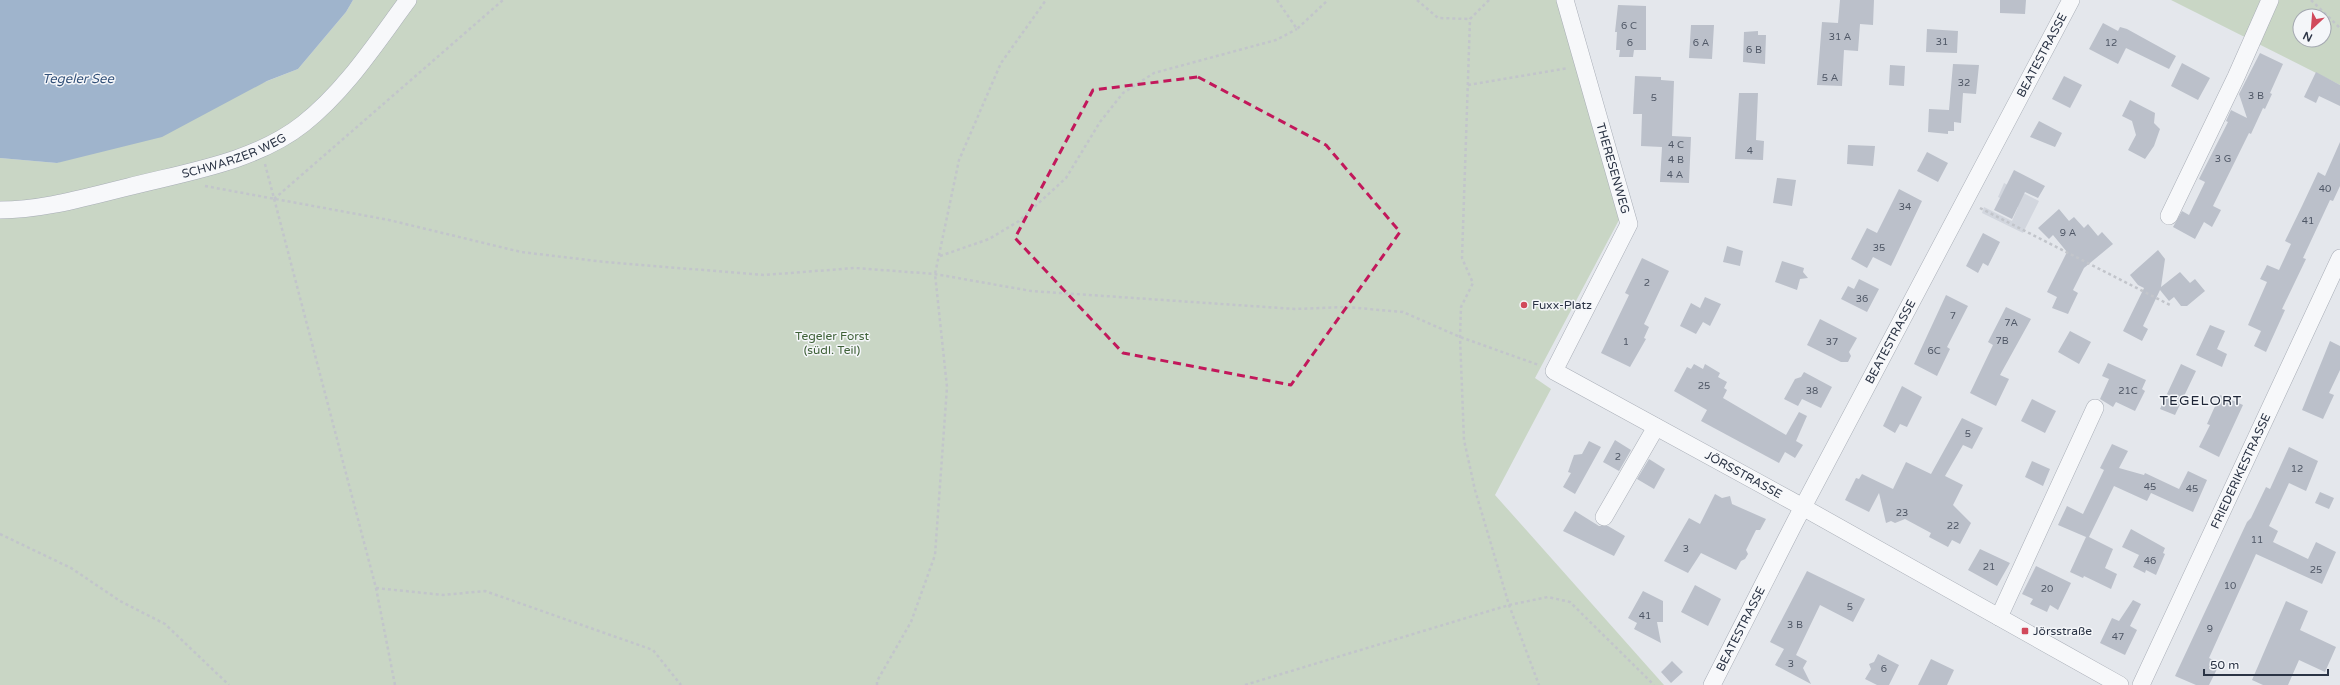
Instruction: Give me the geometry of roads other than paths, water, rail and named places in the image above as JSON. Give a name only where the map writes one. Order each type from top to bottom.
[{"type":"street","name":"SCHWARZER WEG","points":[[0,210],[62,203],[219,163],[261,148],[286,137],[303,124],[342,88],[408,0]]},
{"type":"street","name":"THERESENWEG","points":[[1554,372],[1629,224],[1582,66],[1565,0]]},
{"type":"street","name":"BEATESTRASSE","points":[[1712,685],[1803,507],[2072,0]]},
{"type":"street","points":[[2169,216],[2236,76],[2270,0]]},
{"type":"street","name":"FRIEDERIKESTRASSE","points":[[2142,685],[2340,258]]},
{"type":"street","name":"JÖRSSTRASSE","points":[[1554,372],[1803,507],[2120,685]]},
{"type":"street","points":[[1999,617],[2095,408]]},
{"type":"street","points":[[1604,517],[1656,427]]},
{"type":"water","name":"Tegeler See","points":[[0,0],[353,0],[346,12],[298,69],[267,81],[162,137],[57,163],[0,158]]},
{"type":"place","name":"Fuxx-Platz","points":[[1524,305]]},
{"type":"place","name":"Jörsstraße","points":[[2025,631]]},
{"type":"district","name":"TEGELORT","points":[[2201,400]]},
{"type":"park label","name":"Tegeler Forst (südl. Teil)","points":[[832,343]]}]
